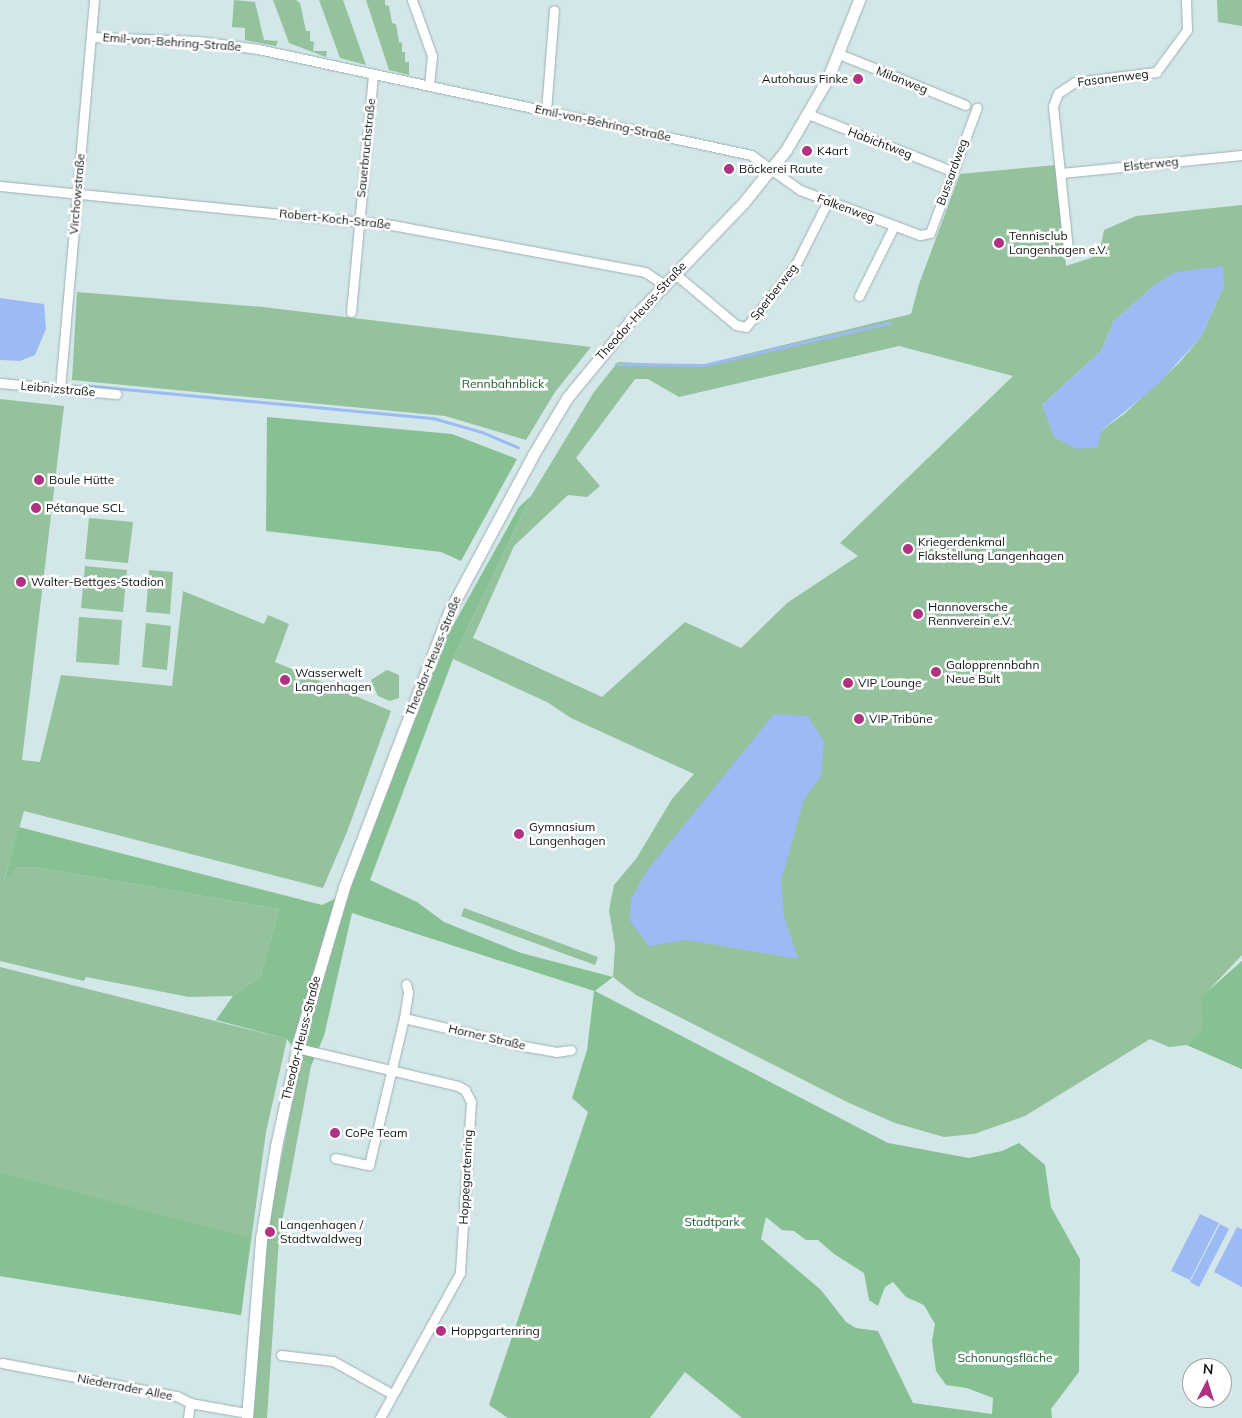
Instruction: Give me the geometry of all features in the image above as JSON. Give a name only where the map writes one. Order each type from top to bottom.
[{"type":"street","name":"Virchowstraße","points":[[60,389],[94,0]]},
{"type":"street","points":[[412,0],[432,56],[429,85]]},
{"type":"street","name":"Theodor-Heuss-Straße","points":[[247,1416],[261,1238],[276,1146],[297,1048],[349,871],[450,610],[523,472],[567,398],[663,284],[738,209],[772,169],[808,114],[839,54],[859,0]]},
{"type":"street","name":"Fasanenweg","points":[[1068,249],[1053,106],[1058,94],[1075,82],[1156,72],[1187,30],[1186,0]]},
{"type":"street","points":[[546,110],[554,10]]},
{"type":"street","name":"Emil-von-Behring-Straße","points":[[91,37],[232,44],[751,155],[772,169]]},
{"type":"street","name":"Milanweg","points":[[839,54],[965,105]]},
{"type":"street","name":"Sauerbruchstraße","points":[[351,312],[373,74]]},
{"type":"street","name":"Bussardweg","points":[[926,236],[977,107]]},
{"type":"street","name":"Habichtweg","points":[[808,114],[952,171]]},
{"type":"street","name":"Elsterweg","points":[[1061,173],[1242,154]]},
{"type":"street","name":"Falkenweg","points":[[772,169],[800,190],[828,202],[926,236]]},
{"type":"street","name":"Robert-Koch-Straße","points":[[0,186],[359,220],[480,239],[646,272],[663,284]]},
{"type":"street","name":"Sperberweg","points":[[674,272],[736,325],[746,327],[795,266],[828,202]]},
{"type":"street","points":[[859,296],[894,226]]},
{"type":"street","name":"Leibnizstraße","points":[[0,383],[116,394]]},
{"type":"street","points":[[335,1158],[369,1165],[404,1018],[408,992],[406,984]]},
{"type":"street","name":"Horner Straße","points":[[404,1018],[523,1046],[556,1052],[571,1050]]},
{"type":"street","name":"Hoppegartenring","points":[[297,1048],[458,1086],[468,1095],[470,1102],[460,1273],[380,1418]]},
{"type":"street","points":[[281,1355],[333,1361],[392,1394]]},
{"type":"street","name":"Niederrader Allee","points":[[2,1363],[177,1396],[190,1403],[247,1416]]},
{"type":"street","points":[[188,1418],[190,1403]]},
{"type":"green space","points":[[234,0],[255,2],[264,40],[278,41],[276,46],[245,40],[245,28],[232,27]]},
{"type":"green space","points":[[273,0],[296,0],[300,3],[306,31],[310,31],[310,41],[314,42],[313,51],[327,51],[326,57],[289,43]]},
{"type":"green space","points":[[319,0],[343,0],[366,65],[340,58]]},
{"type":"green space","points":[[366,0],[385,0],[385,5],[389,6],[392,23],[396,24],[399,42],[402,43],[402,52],[405,52],[405,62],[409,62],[409,75],[389,70]]},
{"type":"green space","points":[[1217,0],[1242,0],[1242,26],[1218,22]]},
{"type":"green space","name":"Galopprennbahn Neue Bult","points":[[1055,165],[1066,266],[1091,258],[1100,250],[1104,230],[1136,216],[1242,205],[1242,955],[1208,991],[1242,961],[1242,1069],[1187,1045],[1169,1047],[1150,1039],[1025,1116],[974,1134],[944,1137],[895,1123],[849,1103],[636,995],[613,977],[615,946],[609,910],[614,885],[636,859],[672,799],[694,774],[571,718],[547,702],[453,659],[531,496],[594,392],[618,362],[697,366],[911,314],[919,284],[960,174]],"holes":[[[1156,284],[1224,286],[1201,337],[1179,363],[1124,414],[1101,431],[1042,405],[1101,351],[1114,321]],[[899,346],[1013,376],[840,543],[858,556],[787,603],[741,648],[685,622],[602,697],[473,638],[514,546],[568,495],[587,497],[600,486],[576,458],[635,379],[648,379],[679,397]]]},
{"type":"green space","name":"Rennbahnblick","points":[[77,292],[263,307],[591,347],[555,392],[526,440],[445,416],[72,380]]},
{"type":"green space","points":[[0,399],[64,406],[22,760],[40,762],[61,675],[172,686],[183,591],[264,624],[268,615],[289,624],[275,662],[391,711],[347,832],[323,888],[24,811],[4,880],[17,868],[33,867],[279,909],[261,976],[233,996],[189,997],[86,977],[84,981],[0,961]]},
{"type":"green space","points":[[267,417],[452,434],[517,459],[461,561],[441,552],[266,531]]},
{"type":"green space","name":"Stadtpark","points":[[531,496],[453,659],[370,880],[417,902],[444,922],[521,953],[613,977],[595,991],[888,1143],[969,1158],[1002,1151],[1019,1143],[1045,1165],[1051,1207],[1080,1259],[1079,1372],[1051,1409],[1052,1418],[742,1418],[685,1372],[650,1418],[508,1418],[489,1405],[588,1112],[572,1098],[587,1050],[594,991],[352,913],[324,1036],[311,1066],[301,1059],[287,1039],[216,1020],[233,996],[261,976],[279,909],[33,867],[17,868],[4,881],[19,827],[322,905],[349,892],[445,640],[519,507]],"holes":[[[766,1217],[782,1230],[794,1231],[806,1240],[818,1240],[834,1254],[864,1273],[869,1300],[878,1306],[885,1287],[893,1282],[906,1297],[924,1305],[935,1324],[932,1341],[936,1371],[946,1385],[967,1388],[993,1398],[992,1414],[913,1403],[878,1331],[856,1328],[846,1322],[821,1290],[761,1239]]]},
{"type":"green space","points":[[89,518],[133,522],[128,563],[85,559]]},
{"type":"green space","points":[[85,566],[127,570],[123,612],[81,608]]},
{"type":"green space","points":[[149,570],[173,572],[170,614],[146,612]]},
{"type":"green space","points":[[79,617],[122,620],[119,665],[76,662]]},
{"type":"green space","points":[[146,623],[171,626],[167,670],[142,667]]},
{"type":"green space","points":[[387,670],[399,675],[399,698],[390,701],[378,696],[371,680]]},
{"type":"green space","points":[[464,908],[598,957],[595,965],[461,916]]},
{"type":"green space","points":[[1242,961],[1242,1069],[1187,1045],[1203,1029],[1201,998]]},
{"type":"green space","points":[[0,967],[287,1039],[266,1132],[241,1315],[0,1276]]},
{"type":"green space","points":[[301,1059],[311,1066],[279,1238],[267,1418],[252,1418],[263,1251]]},
{"type":"green space","points":[[0,1173],[250,1238],[241,1315],[0,1276]]},
{"type":"water","points":[[1223,266],[1224,286],[1201,337],[1156,386],[1101,431],[1098,447],[1076,449],[1054,437],[1042,405],[1101,351],[1114,321],[1156,284],[1176,272]]},
{"type":"water","points":[[0,298],[44,304],[46,329],[35,355],[20,361],[0,360]]},
{"type":"water","points":[[774,714],[808,716],[824,741],[821,776],[804,800],[781,881],[784,915],[798,959],[687,940],[649,946],[630,921],[631,899],[646,872]]},
{"type":"water","points":[[1200,1214],[1219,1223],[1190,1280],[1171,1271]]},
{"type":"water","points":[[1220,1224],[1229,1229],[1199,1287],[1190,1282]]},
{"type":"water","points":[[1237,1227],[1242,1229],[1242,1287],[1214,1272]]},
{"type":"waterway","points":[[616,364],[704,365],[889,323]]},
{"type":"waterway","points":[[82,385],[433,418],[482,432],[518,447]]},
{"type":"place","name":"Autohaus Finke","points":[[858,79]]},
{"type":"place","name":"K4art","points":[[807,151]]},
{"type":"place","name":"Bäckerei Raute","points":[[729,169]]},
{"type":"place","name":"Tennisclub Langenhagen e.V.","points":[[999,243]]},
{"type":"place","name":"Boule Hütte","points":[[39,480]]},
{"type":"place","name":"Pétanque SCL","points":[[36,508]]},
{"type":"place","name":"Kriegerdenkmal Flakstellung Langenhagen","points":[[908,549]]},
{"type":"place","name":"Walter-Bettges-Stadion","points":[[21,582]]},
{"type":"place","name":"Hannoversche Rennverein e.V.","points":[[918,614]]},
{"type":"place","name":"Galopprennbahn Neue Bult","points":[[936,672]]},
{"type":"place","name":"Wasserwelt Langenhagen","points":[[285,680]]},
{"type":"place","name":"VIP Lounge","points":[[848,683]]},
{"type":"place","name":"VIP Tribüne","points":[[859,719]]},
{"type":"place","name":"Gymnasium Langenhagen","points":[[519,834]]},
{"type":"place","name":"CoPe Team","points":[[335,1133]]},
{"type":"place","name":"Langenhagen / Stadtwaldweg","points":[[270,1232]]},
{"type":"place","name":"Hoppgartenring","points":[[441,1331]]},
{"type":"park label","name":"Schonungsfläche","points":[[1005,1358]]}]
